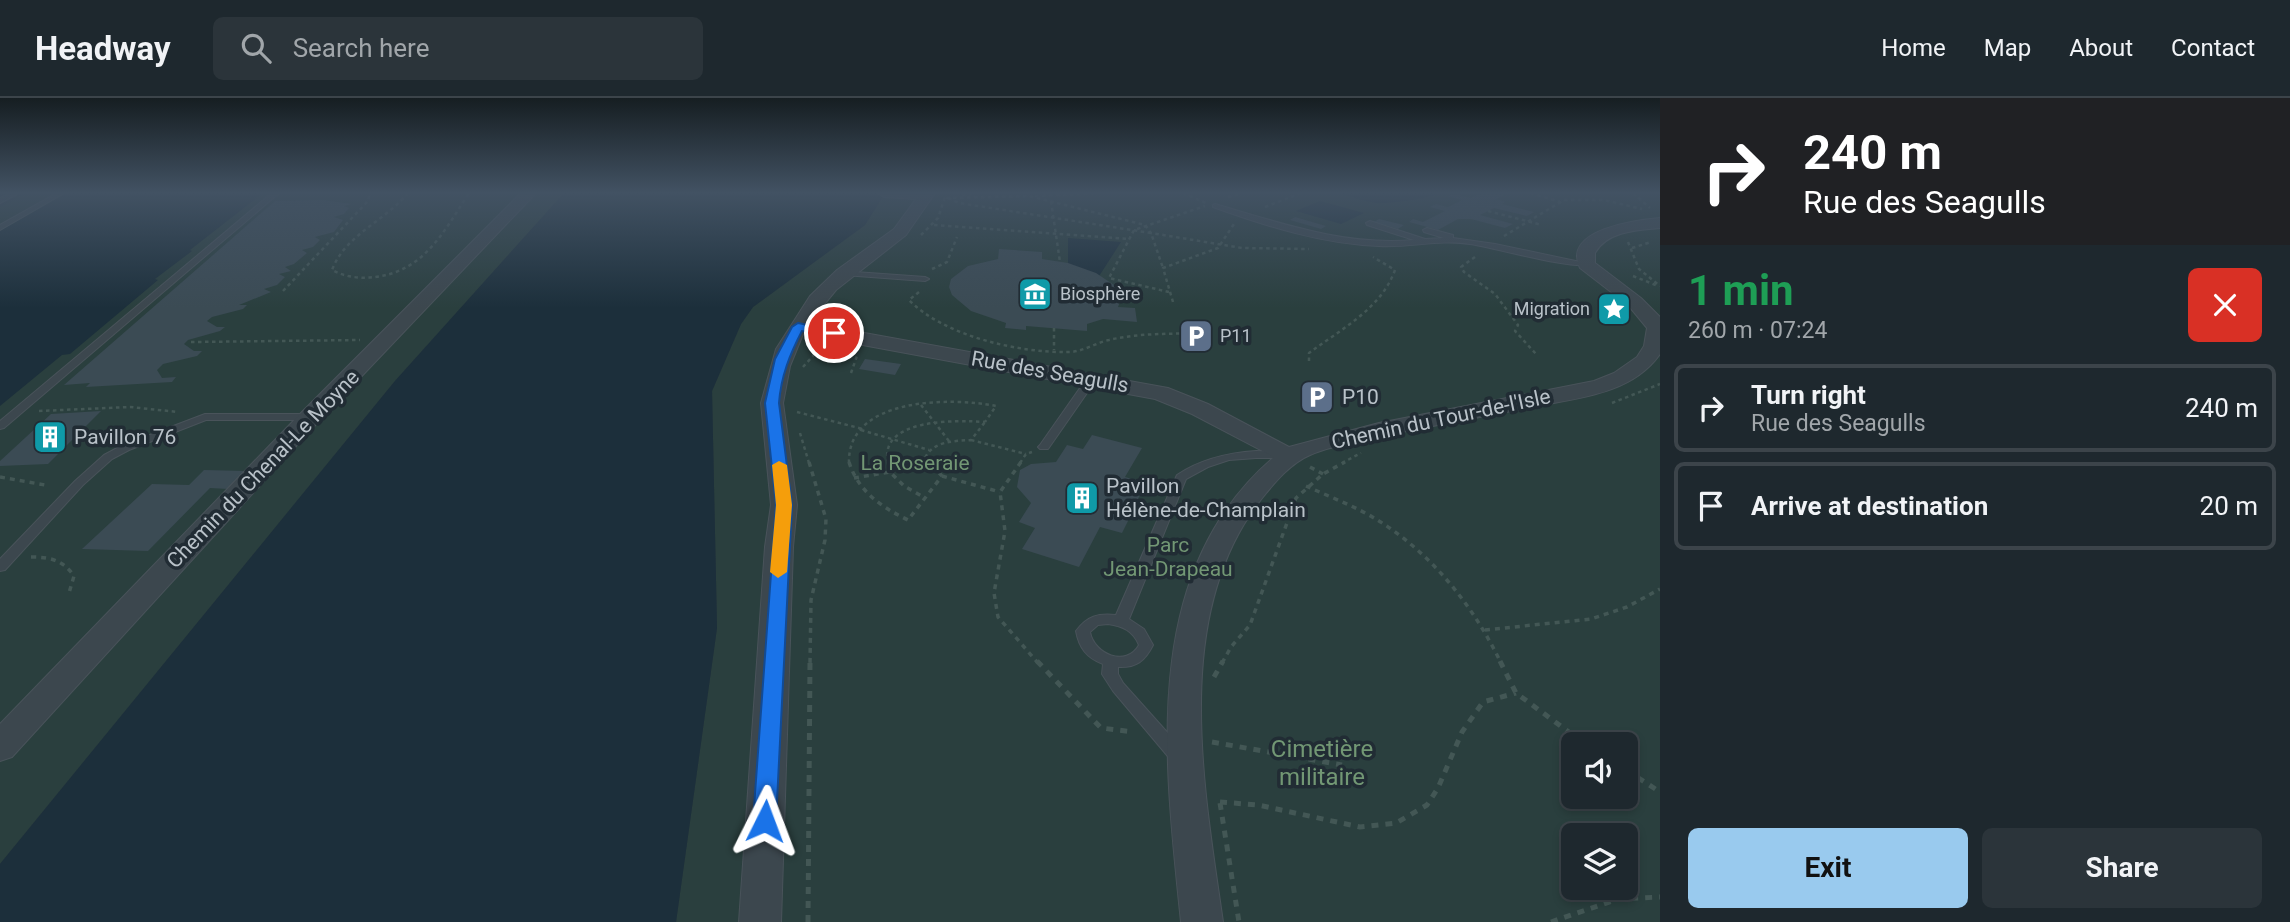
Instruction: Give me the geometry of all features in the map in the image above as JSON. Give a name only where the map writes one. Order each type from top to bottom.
[{"type":"street","name":"Chemin du Chenal-Le Moyne","points":[[0,747],[310,417],[492,231]]},
{"type":"street","points":[[760,922],[779,547],[784,505],[772,403],[781,359],[798,327],[824,292],[844,273],[900,231]]},
{"type":"street","points":[[1586,264],[1584,254],[1589,245],[1613,231]]},
{"type":"street","name":"Chemin du Tour-de-l'Isle","points":[[1202,922],[1184,765],[1185,716],[1192,629],[1218,544],[1247,497],[1296,459],[1363,432],[1538,400],[1614,381],[1637,368],[1653,354],[1658,344],[1657,329],[1646,313],[1586,264]]},
{"type":"street","name":"Rue des Seagulls","points":[[798,327],[1136,387],[1169,396],[1296,459]]},
{"type":"lane","points":[[0,426],[231,231]]},
{"type":"lane","points":[[1295,231],[1348,241],[1393,244],[1464,240]]},
{"type":"lane","points":[[1395,231],[1427,242]]},
{"type":"lane","points":[[1432,231],[1536,257],[1586,264]]},
{"type":"lane","points":[[844,273],[926,280]]},
{"type":"lane","points":[[1044,447],[1091,380]]},
{"type":"lane","points":[[0,567],[79,483],[108,457],[125,448],[205,417],[310,417]]},
{"type":"lane","points":[[1121,621],[1181,477],[1194,468],[1255,452],[1296,459]]},
{"type":"lane","points":[[1101,618],[1121,621],[1139,631],[1146,645],[1144,652],[1131,661],[1110,661],[1091,652],[1085,645],[1083,631],[1086,625],[1101,618]]},
{"type":"lane","points":[[1110,661],[1110,674],[1118,687],[1149,719],[1184,765]]},
{"type":"path","points":[[283,290],[339,231]]},
{"type":"path","points":[[364,231],[335,259],[332,270],[350,277],[399,274],[415,267],[441,231]]},
{"type":"path","points":[[1021,231],[1130,239]]},
{"type":"path","points":[[1133,231],[1109,278],[1169,292]]},
{"type":"path","points":[[1142,231],[1220,244],[1266,248]]},
{"type":"path","points":[[1163,268],[1213,251],[1227,231]]},
{"type":"path","points":[[1632,248],[1659,232]]},
{"type":"path","points":[[1151,233],[1172,302]]},
{"type":"path","points":[[1056,234],[1060,262]]},
{"type":"path","points":[[957,237],[947,262],[926,280],[909,300],[919,313],[963,334],[1054,351],[1075,352],[1114,339],[1200,333]]},
{"type":"path","points":[[1624,237],[1632,248],[1639,269],[1660,286]]},
{"type":"path","points":[[1492,246],[1461,267],[1464,272],[1496,292],[1515,318],[1518,325],[1516,331],[1536,355]]},
{"type":"path","points":[[1309,361],[1309,353],[1370,307],[1394,275],[1392,267],[1366,254]]},
{"type":"path","points":[[1054,328],[1054,360]]},
{"type":"path","points":[[191,342],[386,340]]},
{"type":"path","points":[[801,372],[821,346]]},
{"type":"path","points":[[942,476],[908,520],[892,514],[870,499],[854,478],[848,463],[849,454],[862,430],[883,413],[921,405],[974,403],[996,407],[971,440]]},
{"type":"path","points":[[797,404],[798,420]]},
{"type":"path","points":[[921,405],[949,441]]},
{"type":"path","points":[[16,413],[130,407],[179,412]]},
{"type":"path","points":[[797,412],[929,450]]},
{"type":"path","points":[[925,498],[904,486],[890,472],[886,455],[894,439],[910,428],[933,421],[957,419],[985,422]]},
{"type":"path","points":[[799,427],[827,530],[825,550],[812,587],[811,600],[808,922]]},
{"type":"path","points":[[1000,492],[942,476],[925,458],[929,450],[949,441],[971,440],[1026,454],[1000,492],[1005,531],[994,593],[998,617],[1047,673],[1101,728],[1139,733]]},
{"type":"path","points":[[1213,682],[1218,667],[1250,625],[1296,498],[1306,486],[1323,474],[1296,459]]},
{"type":"path","points":[[854,478],[930,466]]},
{"type":"path","points":[[0,477],[45,485]]},
{"type":"path","points":[[1306,486],[1379,521],[1421,554],[1464,599],[1485,630],[1516,693],[1569,732]]},
{"type":"path","points":[[9,556],[57,559],[69,566],[74,576],[69,593]]},
{"type":"path","points":[[1485,630],[1504,625],[1570,622],[1598,616],[1645,600],[1660,589]]},
{"type":"path","points":[[1219,802],[1258,806],[1360,827],[1396,823],[1427,805],[1438,788],[1462,732],[1483,702],[1516,693]]},
{"type":"path","points":[[1213,728],[1214,754]]},
{"type":"path","points":[[1203,740],[1342,765]]},
{"type":"path","points":[[1638,778],[1660,792]]},
{"type":"path","points":[[1218,790],[1239,922]]},
{"type":"path","points":[[1551,922],[1597,904],[1638,895],[1660,897]]},
{"type":"green space","points":[[0,231],[529,231],[395,381],[0,864]]},
{"type":"green space","name":"Parc Jean-Drapeau","points":[[856,231],[1660,231],[1660,922],[676,922],[717,628],[712,391],[741,324],[753,307]]},
{"type":"water","points":[[0,231],[214,231],[70,354],[62,355],[0,406]]},
{"type":"water","points":[[529,231],[856,231],[753,307],[741,324],[712,391],[717,628],[676,922],[0,922],[0,864],[395,381]]},
{"type":"water","points":[[1068,238],[1121,242],[1094,284],[1068,282]]},
{"type":"building","points":[[240,231],[334,231],[315,237],[320,240],[313,247],[302,250],[307,253],[294,264],[285,267],[291,271],[279,274],[285,277],[277,285],[264,289],[271,292],[239,305],[247,305],[243,309],[212,317],[207,321],[217,327],[225,327],[220,331],[188,340],[184,344],[194,351],[202,351],[197,356],[163,364],[157,370],[162,378],[176,377],[172,382],[86,387],[90,383],[64,385]]},
{"type":"building","name":"Biosphère","points":[[999,249],[1042,252],[1042,259],[1068,263],[1096,273],[1114,285],[1119,292],[1121,299],[1118,307],[1135,308],[1137,322],[1103,319],[1087,324],[1087,331],[1026,326],[1026,330],[1005,328],[1006,323],[971,311],[952,295],[949,287],[951,279],[968,266],[998,259]]},
{"type":"building","points":[[865,359],[901,364],[895,375],[859,369]]},
{"type":"building","name":"Pavillon 76","points":[[101,411],[48,464],[0,466],[0,461],[51,414]]},
{"type":"building","name":"Pavillon Hélène-de-Champlain","points":[[1092,435],[1142,448],[1125,477],[1146,483],[1137,501],[1148,504],[1143,516],[1132,513],[1122,533],[1100,527],[1079,567],[1022,549],[1035,528],[1019,522],[1031,503],[1017,487],[1020,470],[1031,464],[1056,462],[1067,445],[1083,449]]},
{"type":"building","points":[[204,470],[246,471],[228,489],[210,488],[148,551],[82,549],[152,484],[189,485]]},
{"type":"slow traffic","points":[[778,572],[784,505],[779,465]]},
{"type":"place","name":"Biosphère","points":[[1035,294]]},
{"type":"place","name":"Migration","points":[[1614,309]]},
{"type":"place","name":"P11","points":[[1196,336]]},
{"type":"place","name":"P10","points":[[1317,397]]},
{"type":"place","name":"Pavillon 76","points":[[50,437]]},
{"type":"place","name":"Pavillon Hélène-de-Champlain","points":[[1082,498]]},
{"type":"route","points":[[765,821],[779,547],[784,505],[772,403],[773,391],[781,359],[798,327],[834,333]]},
{"type":"park label","name":"La Roseraie","points":[[915,463]]},
{"type":"park label","name":"Cimetière militaire","points":[[1322,763]]}]
